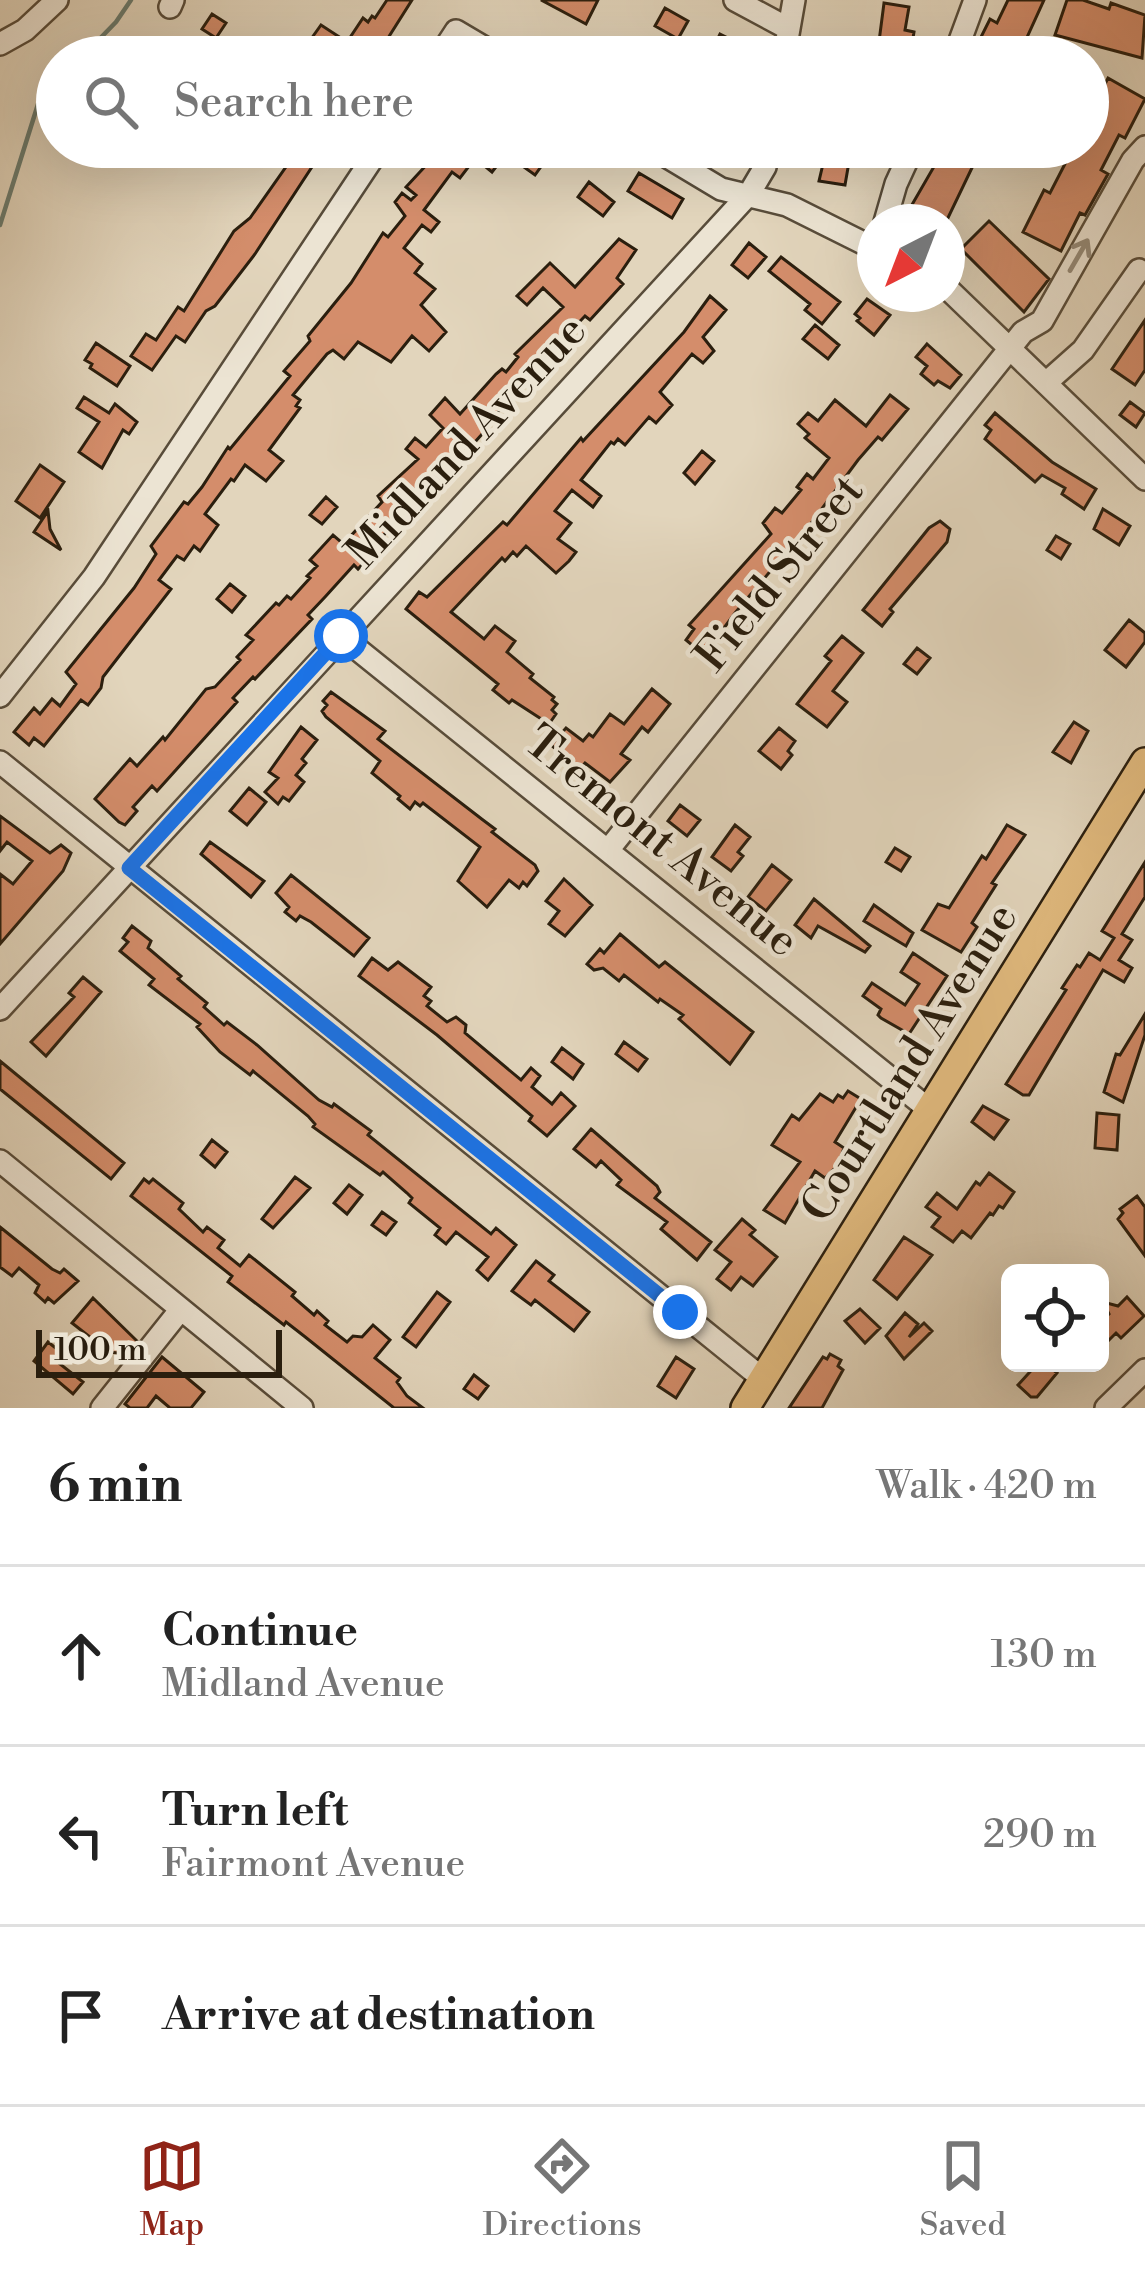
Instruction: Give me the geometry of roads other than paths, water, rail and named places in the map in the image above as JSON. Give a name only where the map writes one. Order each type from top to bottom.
[{"type":"main road","name":"Courtland Avenue","points":[[748,1406],[1145,762]]},
{"type":"street","points":[[0,44],[26,30],[57,0]]},
{"type":"street","points":[[736,0],[789,28]]},
{"type":"street","points":[[788,36],[794,0]]},
{"type":"street","points":[[962,36],[975,0]]},
{"type":"street","name":"Field Street","points":[[609,849],[1023,332],[1042,320],[1133,160],[1145,147]]},
{"type":"street","points":[[0,696],[94,578],[366,168]]},
{"type":"street","points":[[686,168],[721,189],[787,205],[857,240]]},
{"type":"street","points":[[749,194],[763,168]]},
{"type":"street","points":[[890,204],[903,168]]},
{"type":"street","name":"Midland Avenue","points":[[0,1009],[749,194]]},
{"type":"street","points":[[1047,382],[1083,350],[1139,270]]},
{"type":"street","points":[[965,305],[1141,470]]},
{"type":"street","name":"Tremont Avenue","points":[[341,636],[931,1111]]},
{"type":"street","points":[[0,762],[763,1379]]},
{"type":"street","points":[[0,1161],[302,1408]]},
{"type":"street","points":[[102,1408],[181,1309]]},
{"type":"street","points":[[1106,1408],[1145,1370]]},
{"type":"waterway","points":[[102,36],[131,0]]},
{"type":"waterway","points":[[0,225],[36,111]]}]
